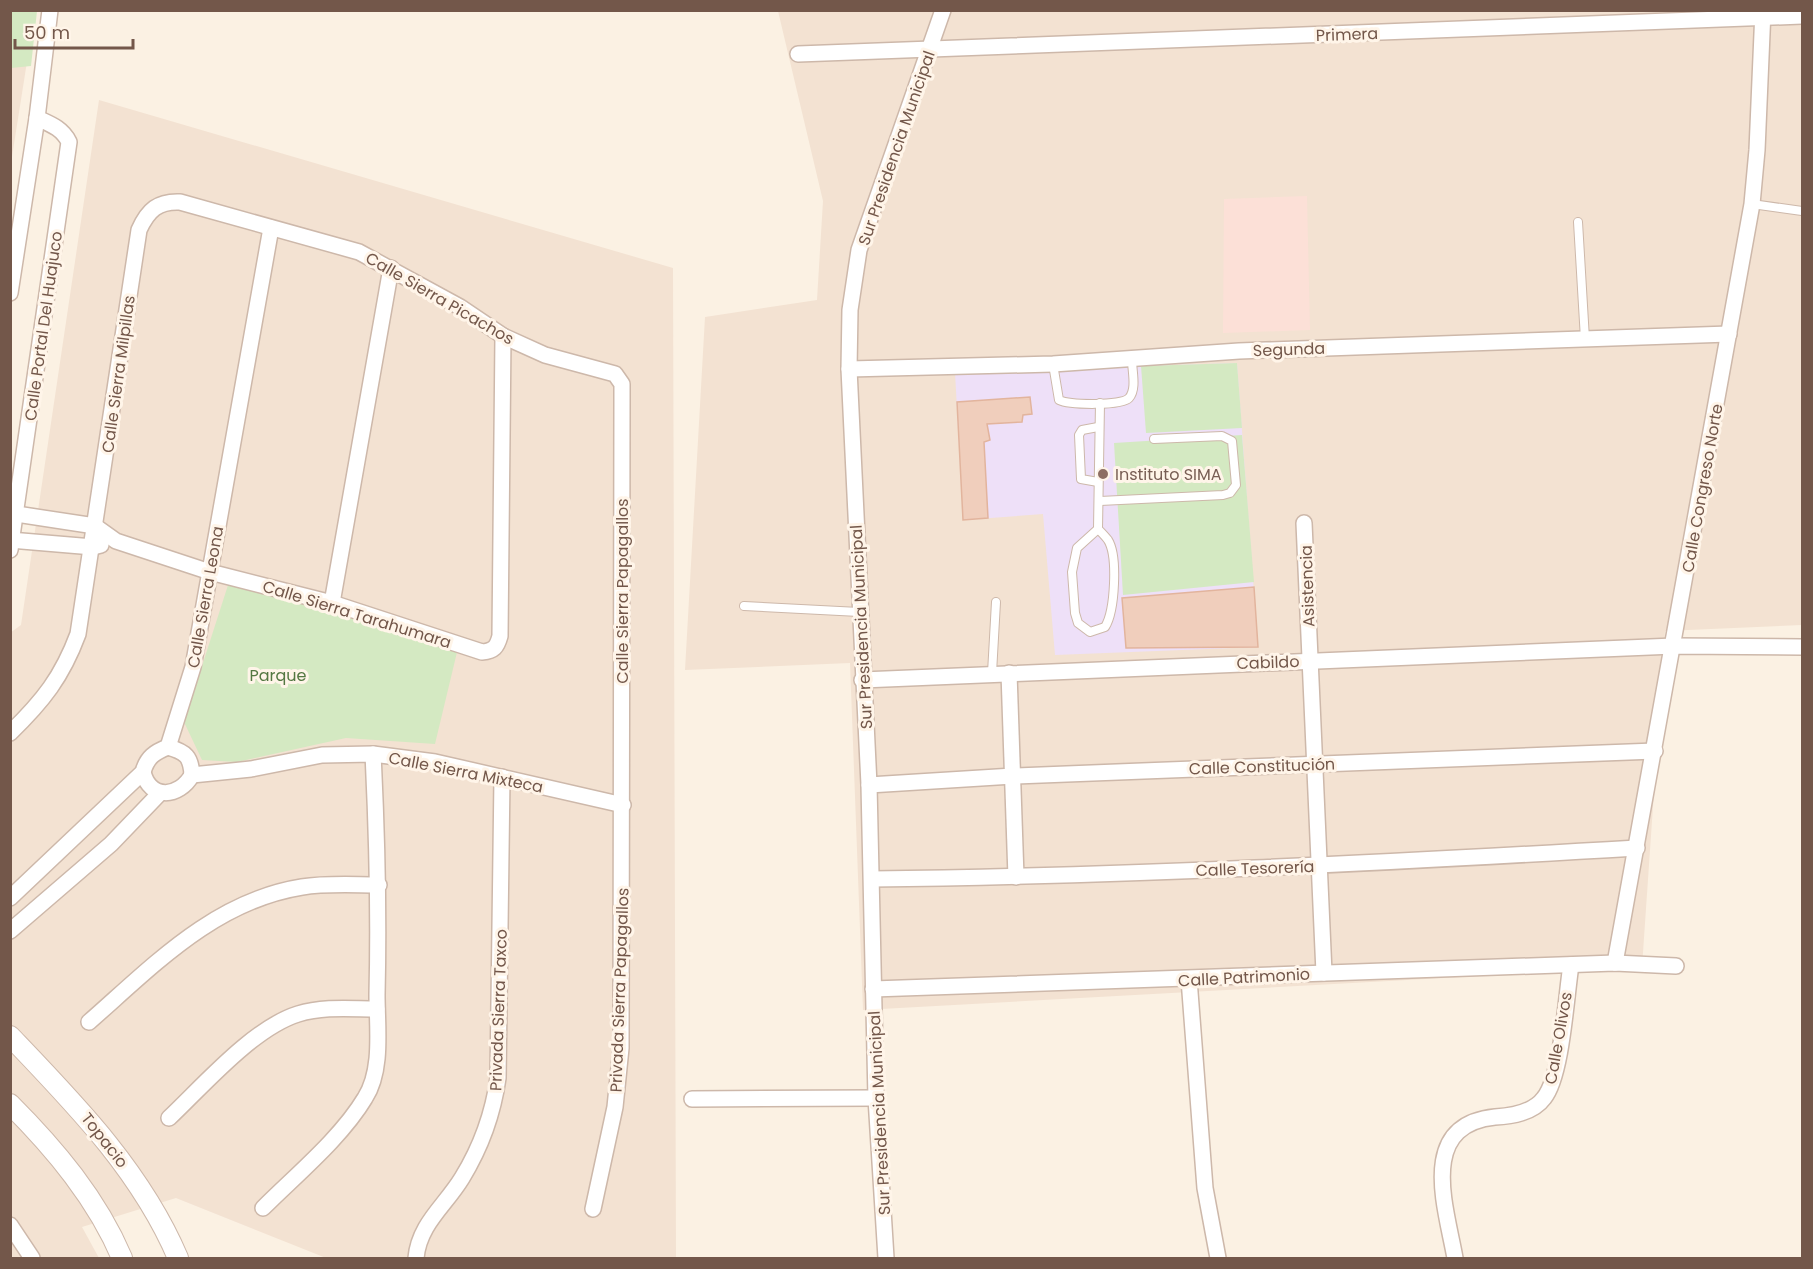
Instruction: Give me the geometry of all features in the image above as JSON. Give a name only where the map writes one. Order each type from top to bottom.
[{"type":"street","points":[[10,293],[37,118],[50,10]]},
{"type":"street","name":"Sur Presidencia Municipal","points":[[886,1258],[876,1098],[869,785],[862,680],[849,369],[850,310],[859,250],[931,50],[943,10]]},
{"type":"street","name":"Primera","points":[[798,54],[1763,14],[1803,16]]},
{"type":"street","name":"Calle Congreso Norte","points":[[1616,963],[1752,204],[1763,14]]},
{"type":"street","name":"Calle Portal Del Huajuco","points":[[11,543],[69,142],[65,134],[57,128],[37,118]]},
{"type":"street","name":"Calle Sierra Picachos","points":[[154,206],[166,201],[180,202],[359,252],[391,268],[503,336],[545,355],[603,370],[619,378]]},
{"type":"street","name":"Calle Sierra Milpillas","points":[[10,733],[56,684],[78,634],[93,547],[139,230],[144,218],[154,206]]},
{"type":"street","name":"Calle Sierra Leona","points":[[168,747],[193,667],[270,228]]},
{"type":"street","points":[[332,603],[391,268]]},
{"type":"street","name":"Segunda","points":[[849,369],[1053,364],[1239,351],[1729,334]]},
{"type":"street","name":"Calle Sierra Tarahumara","points":[[14,514],[95,526],[116,542],[210,572],[332,603],[483,652],[495,649],[500,636],[503,336]]},
{"type":"street","name":"Calle Sierra Papagallos","points":[[619,378],[622,399],[622,805]]},
{"type":"street","name":"Asistencia","points":[[1304,523],[1323,973]]},
{"type":"street","name":"Calle Sierra Tarahumara","points":[[11,543],[93,547],[116,542]]},
{"type":"street","name":"Cabildo","points":[[862,680],[1674,646],[1803,647]]},
{"type":"street","points":[[1009,673],[1016,877]]},
{"type":"street","points":[[10,898],[143,772],[146,763],[154,753],[168,747],[186,754],[191,761],[192,775],[187,785],[172,794],[160,793],[151,789],[143,772]]},
{"type":"street","name":"Calle Constitución","points":[[869,785],[1013,776],[1655,752]]},
{"type":"street","points":[[263,1208],[332,1138],[366,1098],[374,1072],[377,1050],[379,885],[373,754]]},
{"type":"street","name":"Calle Sierra Mixteca","points":[[192,775],[251,769],[322,755],[373,754],[435,762],[622,805]]},
{"type":"street","name":"Privada Sierra Taxco","points":[[416,1258],[421,1235],[471,1162],[484,1137],[495,1100],[498,1077],[502,777]]},
{"type":"street","points":[[12,927],[111,844],[160,793]]},
{"type":"street","name":"Privada Sierra Papagallos","points":[[593,1209],[608,1145],[619,1076],[622,805]]},
{"type":"street","name":"Calle Tesorería","points":[[872,879],[1016,877],[1318,866],[1637,848]]},
{"type":"street","points":[[89,1022],[164,956],[227,911],[303,887],[379,885]]},
{"type":"street","name":"Calle Patrimonio","points":[[873,989],[1616,963],[1676,966]]},
{"type":"street","name":"Calle Olivos","points":[[1455,1258],[1442,1182],[1445,1149],[1454,1136],[1467,1124],[1481,1119],[1513,1116],[1532,1109],[1544,1099],[1554,1077],[1571,965]]},
{"type":"street","points":[[1189,979],[1205,1188],[1218,1258]]},
{"type":"street","points":[[169,1118],[253,1040],[278,1023],[319,1010],[377,1009]]},
{"type":"street","name":"Topacio","points":[[10,1036],[79,1107],[121,1158],[153,1209],[178,1258]]},
{"type":"street","points":[[692,1099],[876,1098]]},
{"type":"street","points":[[10,1104],[74,1176],[102,1218],[122,1258]]},
{"type":"street","points":[[10,1225],[32,1258]]},
{"type":"lane","points":[[1752,204],[1803,211]]},
{"type":"lane","points":[[1578,222],[1585,339]]},
{"type":"lane","points":[[1053,364],[1059,400],[1069,404],[1100,404],[1125,401],[1130,398],[1133,387],[1132,360]]},
{"type":"lane","points":[[1098,529],[1108,540],[1112,552],[1113,602],[1111,617],[1105,627],[1090,632],[1078,623],[1075,613],[1072,572],[1077,548],[1098,529],[1100,404]]},
{"type":"lane","points":[[1098,428],[1086,428],[1080,432],[1079,476],[1083,482],[1098,482]]},
{"type":"lane","points":[[1100,501],[1223,495],[1230,492],[1236,485],[1232,441],[1222,436],[1154,439]]},
{"type":"lane","points":[[992,673],[996,602]]},
{"type":"lane","points":[[744,606],[859,612]]},
{"type":"shaded area","points":[[11,11],[35,11],[11,163]]},
{"type":"shaded area","points":[[778,11],[1802,11],[1802,625],[1665,631],[1642,967],[863,1010],[850,663],[685,670],[705,317],[817,300],[823,201]]},
{"type":"shaded area","points":[[99,100],[673,268],[676,1258],[326,1258],[176,1198],[82,1227],[99,1258],[11,1258],[10,633],[21,625]]},
{"type":"shaded area","points":[[1307,196],[1310,330],[1223,333],[1224,199]]},
{"type":"shaded area","name":"Instituto SIMA","points":[[1237,363],[1258,647],[1055,655],[1043,514],[963,520],[955,372]]},
{"type":"green space","points":[[11,10],[37,11],[31,66],[11,68]]},
{"type":"green space","points":[[1237,363],[1242,428],[1146,433],[1141,366]]},
{"type":"green space","points":[[1242,435],[1254,582],[1123,595],[1114,443]]},
{"type":"green space","name":"Parque","points":[[229,582],[458,648],[435,744],[346,738],[237,762],[202,760],[184,722]]},
{"type":"building","points":[[1030,397],[1032,414],[1023,415],[1022,422],[987,424],[990,440],[984,442],[988,518],[963,520],[957,402]]},
{"type":"building","points":[[1254,587],[1258,647],[1126,648],[1122,598]]},
{"type":"place","name":"Instituto SIMA","points":[[1103,474]]}]
